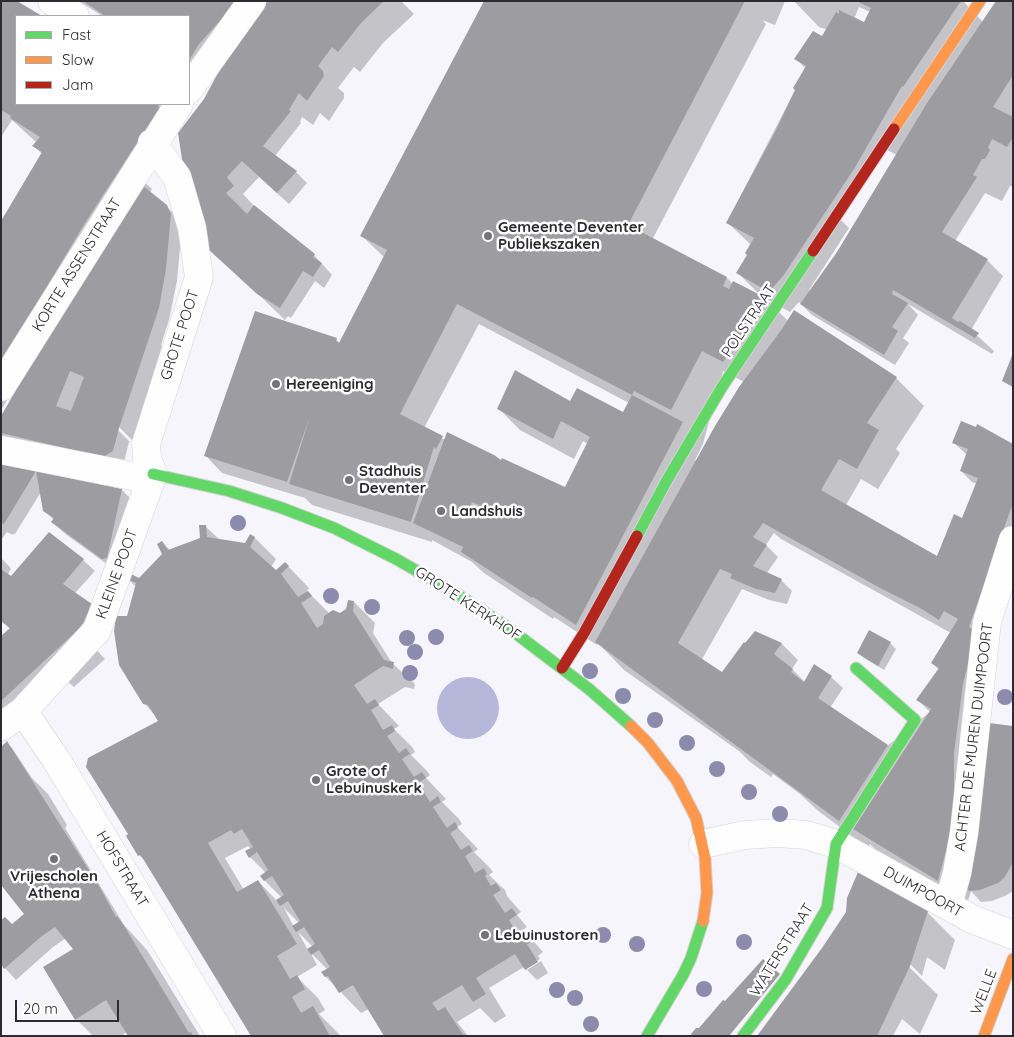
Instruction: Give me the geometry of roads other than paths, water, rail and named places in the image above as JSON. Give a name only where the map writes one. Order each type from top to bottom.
[{"type":"street","points":[[52,1],[73,15]]},
{"type":"street","points":[[190,88],[252,1]]},
{"type":"street","name":"POLSTRAAT","points":[[562,668],[584,632],[667,480],[722,387],[980,1]]},
{"type":"street","name":"KORTE ASSENSTRAAT","points":[[1,388],[152,143],[178,105]]},
{"type":"street","name":"GROTE POOT","points":[[152,143],[176,177],[192,228],[199,277],[146,444],[147,458],[153,474]]},
{"type":"street","points":[[1,450],[137,477],[153,474]]},
{"type":"street","name":"GROTE KERKHOF","points":[[153,474],[250,497],[292,511],[339,530],[396,558],[452,591],[499,622],[562,668],[630,724],[663,761],[677,781],[696,818],[703,844],[706,893],[699,935],[683,975],[647,1036]]},
{"type":"street","name":"KLEINE POOT","points":[[1,727],[23,711],[97,630],[153,474]]},
{"type":"street","name":"ACHTER DE MUREN DUIMPOORT","points":[[948,905],[957,873],[964,834],[986,622],[1013,540]]},
{"type":"street","points":[[703,844],[746,835],[778,834],[806,835],[836,844],[915,720],[856,668]]},
{"type":"street","name":"HOFSTRAAT","points":[[23,711],[57,761],[220,1032]]},
{"type":"street","name":"DUIMPOORT","points":[[836,844],[972,919],[1013,934]]},
{"type":"street","name":"WATERSTRAAT","points":[[743,1036],[786,979],[827,908],[836,844]]},
{"type":"street","name":"WELLE","points":[[984,1036],[1013,959]]},
{"type":"water","points":[[462,677],[474,677],[490,686],[497,696],[499,708],[497,720],[490,730],[474,739],[462,739],[451,734],[442,725],[437,714],[437,702],[442,691],[451,682]]},
{"type":"place","name":"Gemeente Deventer Publiekszaken","points":[[488,236]]},
{"type":"place","name":"Hereeniging","points":[[276,384]]},
{"type":"place","name":"Stadhuis Deventer","points":[[349,480]]},
{"type":"place","name":"Landshuis","points":[[441,511]]},
{"type":"place","name":"Grote of Lebuinuskerk","points":[[316,780]]},
{"type":"place","name":"Vrijescholen Athena","points":[[54,859]]},
{"type":"place","name":"Lebuinustoren","points":[[485,935]]}]
